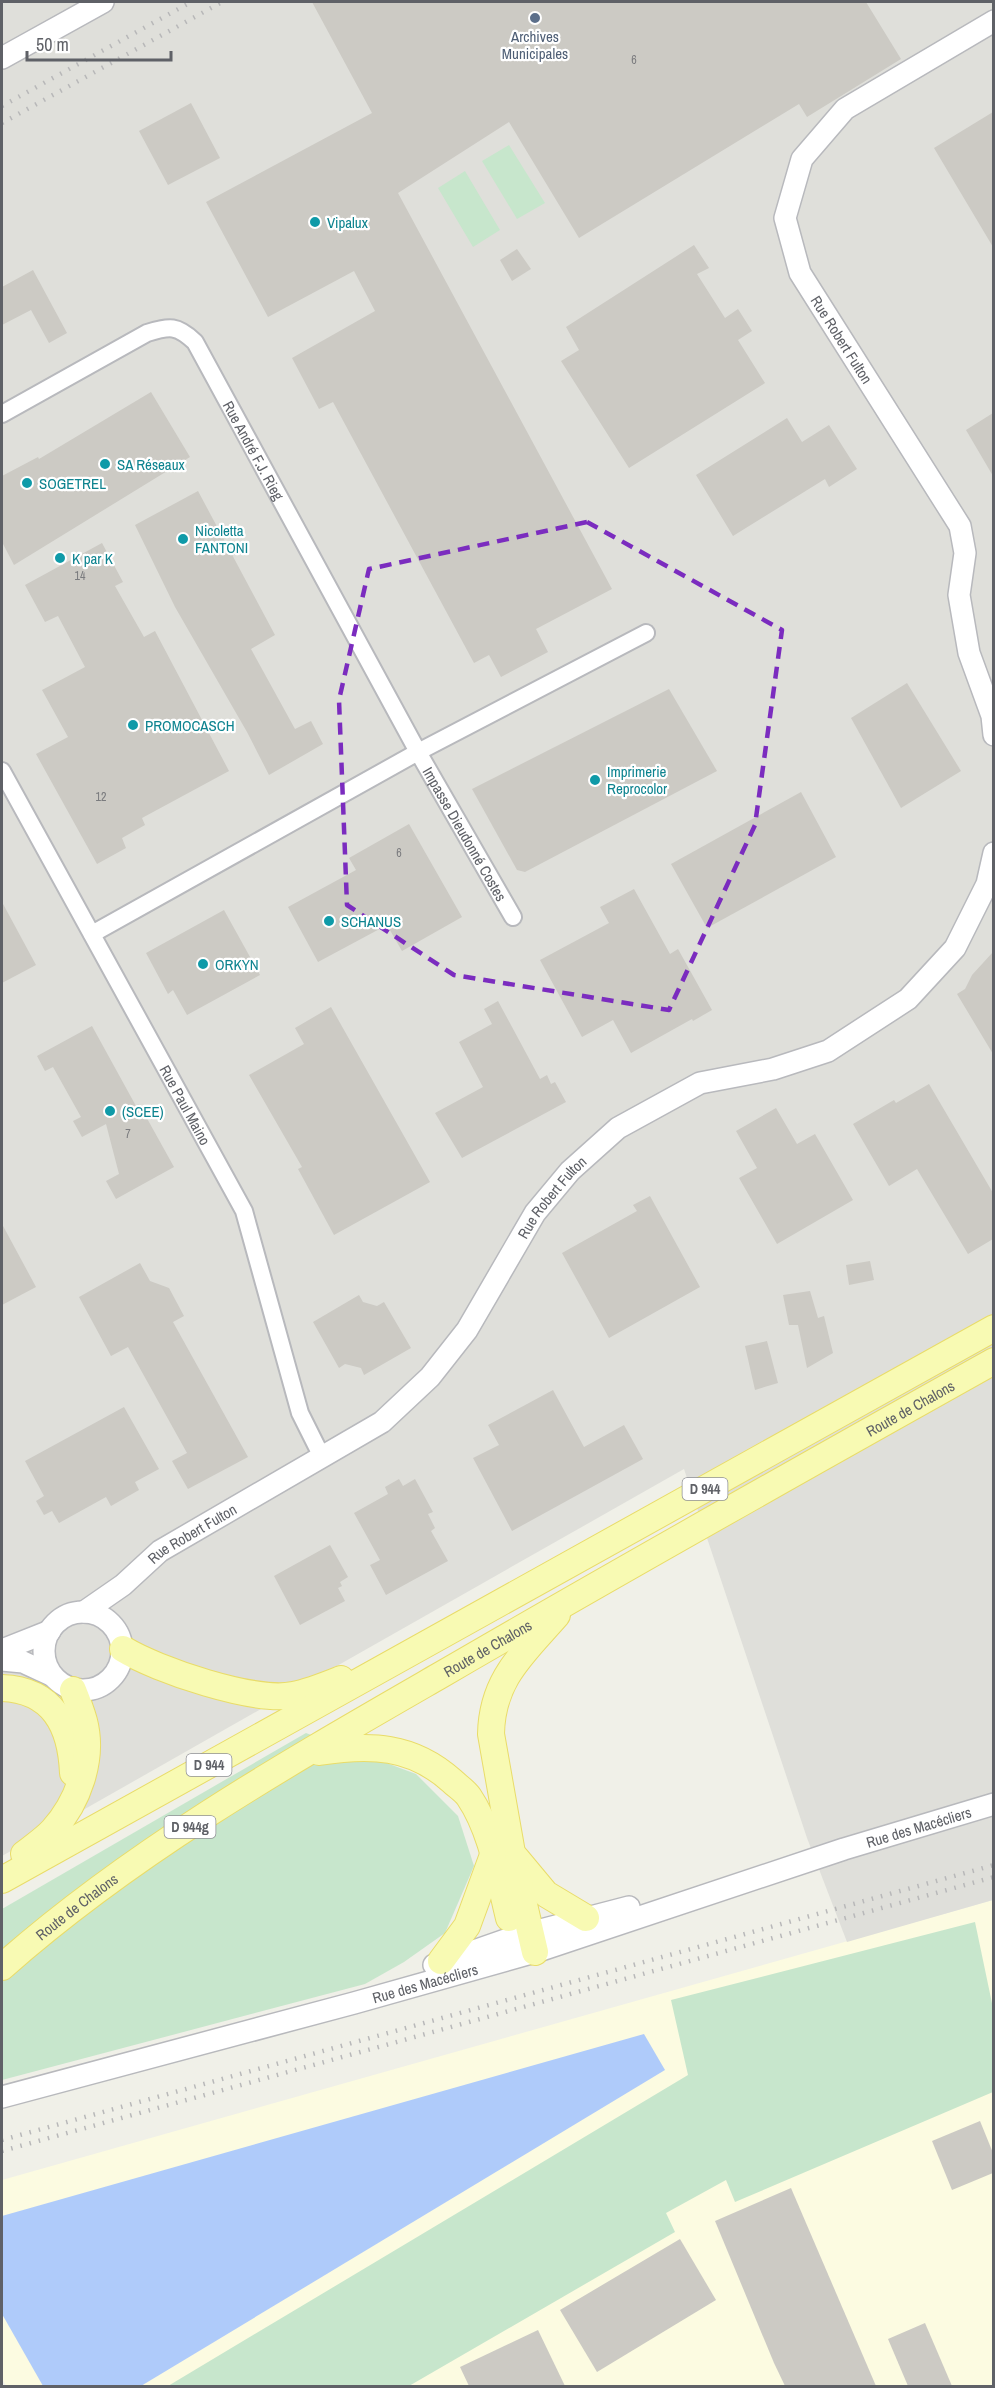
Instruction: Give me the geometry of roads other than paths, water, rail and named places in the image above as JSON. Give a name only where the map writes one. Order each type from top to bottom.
[{"type":"main road","name":"Route de Chalons","points":[[2,1880],[417,1651],[993,1328]]},
{"type":"main road","name":"Route de Chalons","points":[[2,1967],[27,1945],[129,1868],[220,1807],[570,1599],[993,1361]]},
{"type":"main road","points":[[525,1944],[502,1854],[491,1717],[496,1696],[507,1672],[570,1599]]},
{"type":"main road","points":[[120,1641],[153,1665],[253,1696],[292,1696],[417,1651]]},
{"type":"main road","points":[[2,1688],[15,1688],[33,1694],[57,1714],[71,1745],[73,1772],[69,1807]]},
{"type":"main road","points":[[2,1868],[22,1856],[53,1831],[69,1807],[83,1777],[87,1746],[84,1722],[73,1690]]},
{"type":"main road","points":[[308,1754],[353,1746],[380,1747],[417,1758],[443,1773],[468,1796],[482,1824],[502,1854],[546,1894],[586,1918]]},
{"type":"main road","points":[[441,1961],[467,1926],[502,1854]]},
{"type":"street","points":[[2,58],[103,2]]},
{"type":"street","name":"Rue Robert Fulton","points":[[993,21],[845,110],[802,159],[785,218],[800,273],[960,526],[965,553],[959,595],[969,653],[992,716],[993,735]]},
{"type":"street","name":"Rue André F.J. Rieg","points":[[2,414],[147,333],[166,327],[183,331],[195,342],[417,752]]},
{"type":"street","points":[[92,934],[417,752],[645,633]]},
{"type":"street","name":"Impasse Dieudonné Costes","points":[[417,752],[513,917]]},
{"type":"street","name":"Rue Paul Maino","points":[[2,771],[244,1211],[300,1413],[322,1457]]},
{"type":"street","name":"Rue Robert Fulton","points":[[84,1612],[123,1585],[160,1551],[382,1422],[430,1377],[467,1330],[535,1214],[570,1171],[618,1128],[700,1083],[773,1069],[828,1051],[908,999],[954,948],[990,885],[993,853]]},
{"type":"street","points":[[2,1660],[23,1662],[51,1675],[61,1684],[73,1690],[95,1689],[107,1682],[118,1671],[120,1641],[118,1608],[123,1585]]},
{"type":"street","points":[[2,1650],[50,1631],[65,1617],[84,1612],[104,1618],[120,1641]]},
{"type":"street","points":[[50,1631],[44,1652],[51,1675]]},
{"type":"street","name":"Rue des Macécliers","points":[[2,2097],[354,2003],[525,1944],[993,1804]]},
{"type":"street","name":"Rue des Macécliers","points":[[354,2003],[441,1961],[525,1944],[586,1918],[844,1850]]},
{"type":"water","points":[[644,2034],[665,2070],[141,2386],[43,2386],[2,2314],[2,2216]]},
{"type":"railway","points":[[2,106],[191,2]]},
{"type":"railway","points":[[2,123],[222,2]]},
{"type":"railway","points":[[2,2140],[994,1865]]},
{"type":"railway","points":[[2,2151],[994,1877]]},
{"type":"place","name":"Archives Municipales","points":[[535,18]]},
{"type":"place","name":"Vipalux","points":[[315,222]]},
{"type":"place","name":"SA Réseaux","points":[[105,464]]},
{"type":"place","name":"SOGETREL","points":[[27,483]]},
{"type":"place","name":"Nicoletta FANTONI","points":[[183,539]]},
{"type":"place","name":"K par K","points":[[60,558]]},
{"type":"place","name":"PROMOCASCH","points":[[133,725]]},
{"type":"place","name":"Imprimerie Reprocolor","points":[[595,780]]},
{"type":"place","name":"SCHANUS","points":[[329,921]]},
{"type":"place","name":"ORKYN","points":[[203,964]]},
{"type":"place","name":"(SCEE)","points":[[110,1111]]}]
